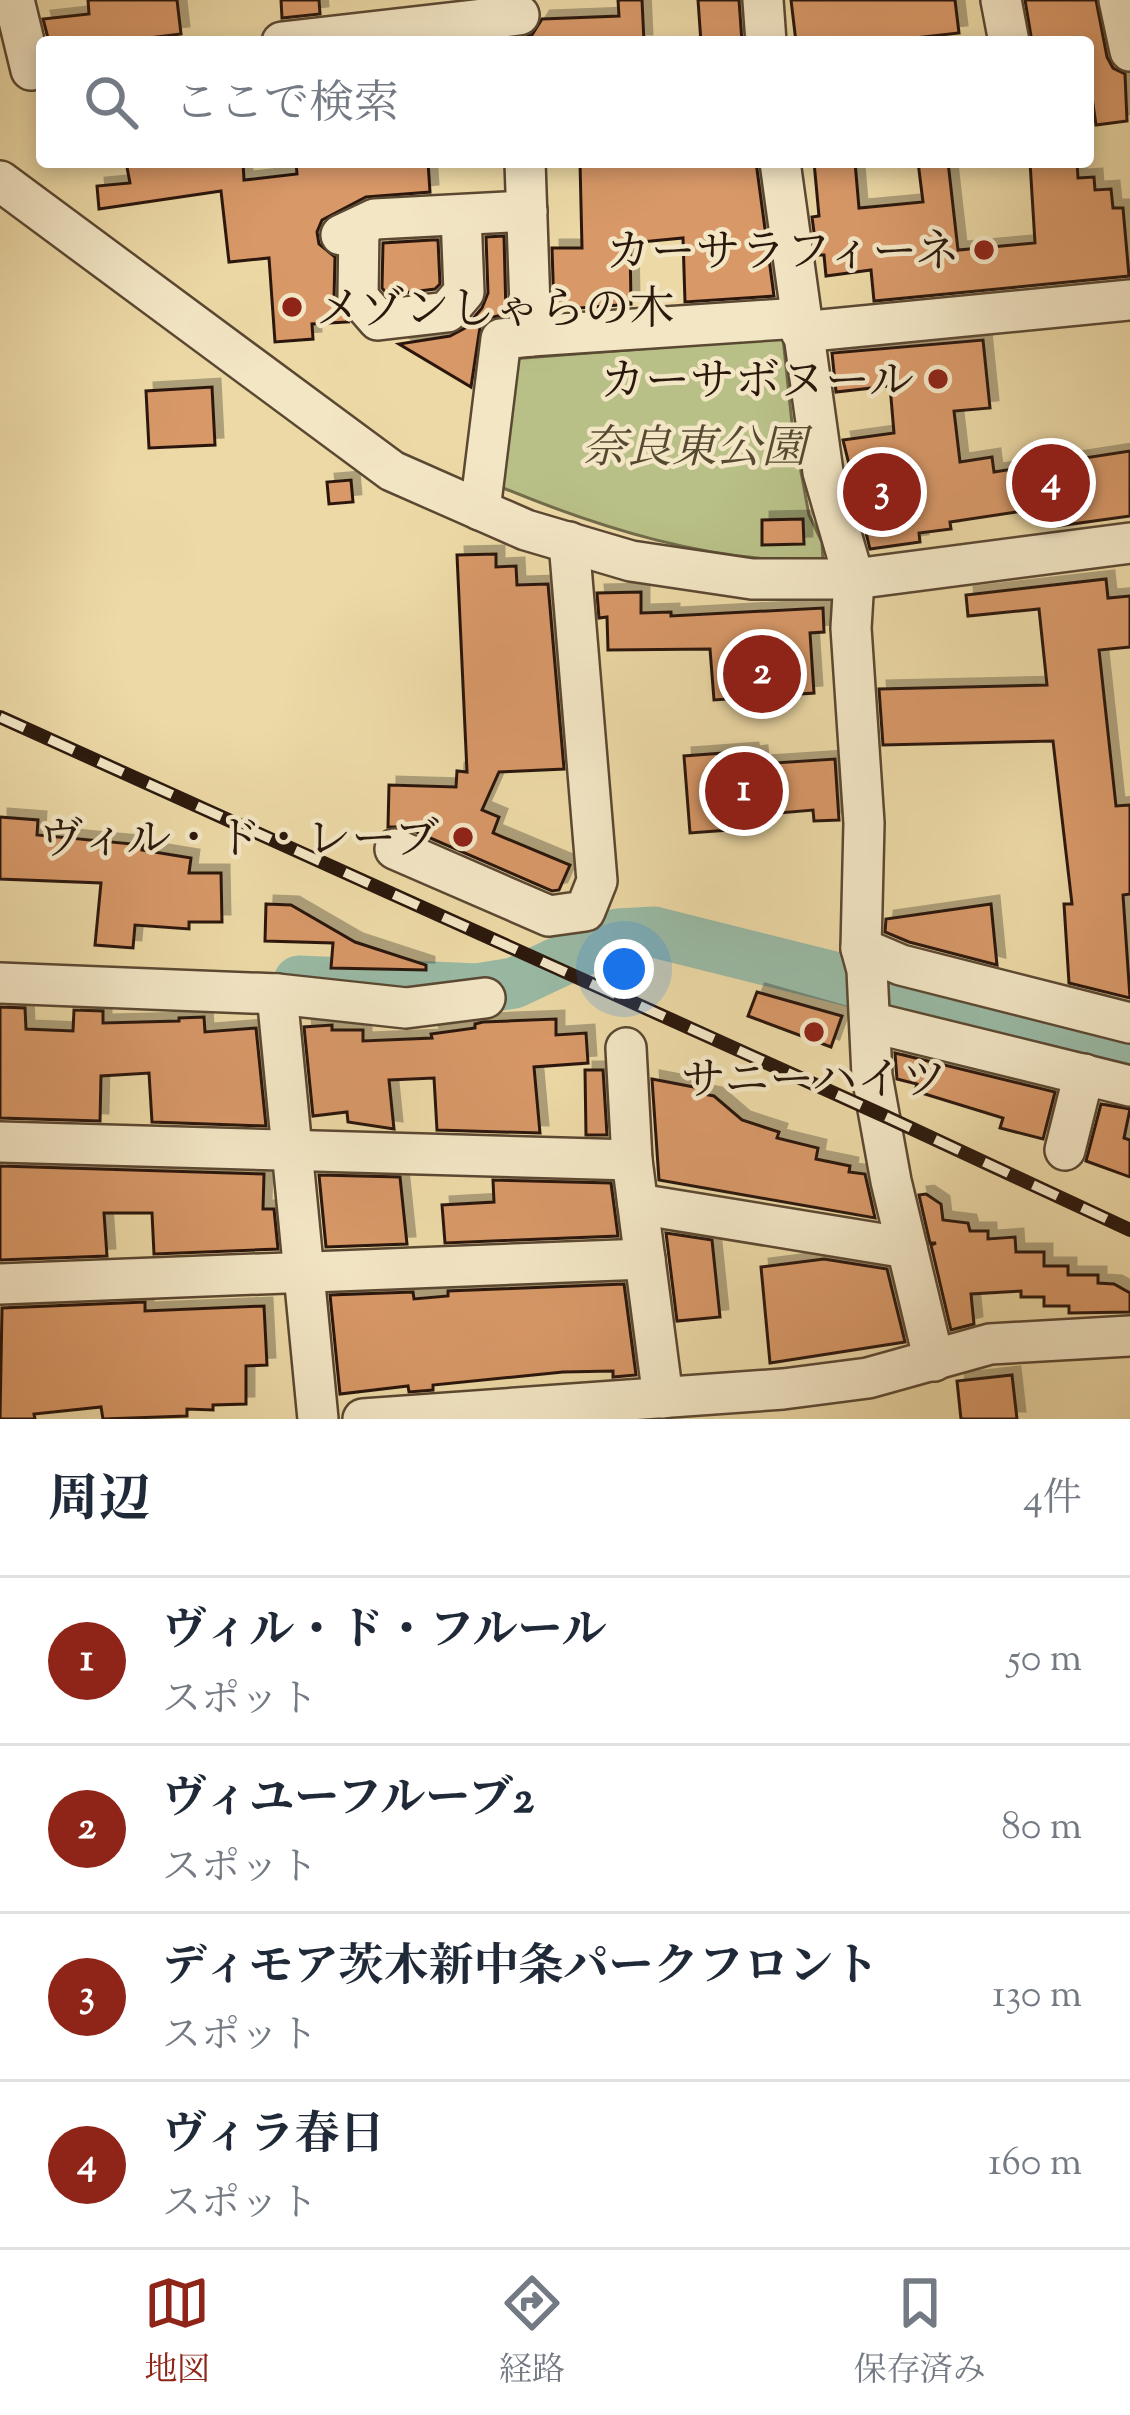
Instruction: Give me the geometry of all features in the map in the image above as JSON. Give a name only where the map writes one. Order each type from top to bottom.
[{"type":"street","points":[[14,0],[24,71]]},
{"type":"street","points":[[763,0],[766,36]]},
{"type":"street","points":[[1119,0],[1130,51]]},
{"type":"street","points":[[344,36],[521,19]]},
{"type":"street","points":[[525,168],[532,336]]},
{"type":"street","points":[[781,168],[823,472],[854,579],[851,628],[864,823],[864,959],[872,1076],[934,1361]]},
{"type":"street","points":[[0,181],[392,471],[526,530],[631,560],[752,579],[854,579],[1130,543]]},
{"type":"street","points":[[461,214],[464,292],[447,312],[379,320],[358,297],[350,231],[375,220],[461,214],[527,211]]},
{"type":"street","points":[[480,510],[501,339],[800,325],[1130,300]]},
{"type":"street","points":[[394,849],[549,916],[585,911],[597,881],[569,542]]},
{"type":"street","points":[[864,959],[1130,1023]]},
{"type":"street","points":[[0,983],[277,994],[406,1008],[485,998]]},
{"type":"street","points":[[277,994],[318,1419]]},
{"type":"street","points":[[870,1022],[1130,1085]]},
{"type":"street","points":[[626,1048],[632,1160],[663,1397]]},
{"type":"street","points":[[1065,1150],[1084,1075]]},
{"type":"street","points":[[0,1142],[632,1160]]},
{"type":"street","points":[[638,1204],[907,1248]]},
{"type":"street","points":[[0,1284],[645,1259]]},
{"type":"street","points":[[363,1419],[663,1397],[785,1404],[990,1344],[1130,1336]]},
{"type":"green space","name":"奈良東公園","points":[[783,338],[792,423],[823,561],[739,556],[656,540],[496,485],[511,359]]},
{"type":"building","points":[[88,0],[177,0],[181,34],[47,36],[43,19],[89,14]]},
{"type":"building","points":[[281,0],[319,0],[320,14],[282,18]]},
{"type":"building","points":[[618,0],[642,0],[644,36],[527,36],[542,19],[619,16]]},
{"type":"building","points":[[698,0],[739,0],[742,36],[701,36]]},
{"type":"building","points":[[791,0],[955,0],[959,33],[932,36],[795,36]]},
{"type":"building","points":[[1025,0],[1096,0],[1107,57],[1113,68],[1125,74],[1127,121],[1096,125],[1094,36],[1031,36]]},
{"type":"building","points":[[127,168],[243,168],[244,180],[297,174],[296,168],[428,168],[430,192],[366,197],[322,220],[319,244],[335,257],[334,298],[348,322],[312,324],[313,339],[275,342],[269,258],[229,262],[221,191],[99,209],[97,186],[130,183]]},
{"type":"building","points":[[580,168],[757,168],[774,296],[685,302],[683,238],[630,243],[631,304],[554,310],[552,248],[582,248]]},
{"type":"building","points":[[815,168],[856,168],[859,208],[923,202],[919,168],[949,168],[958,250],[1035,243],[1030,168],[1077,168],[1078,178],[1094,177],[1095,190],[1111,189],[1113,208],[1123,208],[1129,276],[874,301],[871,270],[826,276],[824,255],[817,255],[812,217],[819,216]]},
{"type":"building","points":[[504,236],[506,314],[489,318],[480,327],[471,387],[399,344],[450,336],[465,328],[488,293],[486,237]]},
{"type":"building","points":[[438,240],[440,284],[435,289],[388,295],[382,288],[383,243]]},
{"type":"building","points":[[983,340],[990,408],[954,411],[960,462],[992,457],[994,472],[1130,451],[1130,516],[1058,526],[1056,506],[950,522],[951,529],[919,533],[920,542],[870,549],[843,440],[894,433],[890,386],[836,392],[832,353]]},
{"type":"building","points":[[212,387],[215,445],[149,448],[146,391]]},
{"type":"building","points":[[351,480],[353,502],[329,504],[327,482]]},
{"type":"building","points":[[803,519],[804,544],[762,545],[762,520]]},
{"type":"building","points":[[496,554],[496,567],[516,566],[517,585],[548,584],[564,769],[499,772],[482,810],[499,817],[493,833],[570,865],[559,890],[405,827],[388,827],[389,785],[456,787],[457,771],[467,772],[457,555]]},
{"type":"building","points":[[1106,579],[1108,598],[1130,596],[1130,647],[1099,650],[1116,806],[1130,805],[1130,894],[1123,895],[1130,998],[1069,983],[1064,904],[1072,904],[1053,741],[883,745],[879,689],[1047,685],[1039,609],[968,616],[966,595]]},
{"type":"building","points":[[641,592],[641,613],[671,612],[671,616],[823,608],[824,632],[810,633],[814,693],[714,700],[710,649],[608,650],[607,617],[599,618],[597,593]]},
{"type":"building","points":[[759,754],[760,764],[835,759],[839,820],[814,821],[813,810],[755,815],[756,828],[690,833],[684,756]]},
{"type":"building","points":[[0,817],[38,820],[37,835],[143,845],[142,850],[191,858],[189,873],[221,873],[222,922],[189,922],[189,929],[135,925],[133,948],[95,945],[101,883],[0,879]]},
{"type":"building","points":[[266,904],[291,905],[355,942],[426,965],[426,970],[331,968],[333,943],[265,941]]},
{"type":"building","points":[[991,904],[997,965],[885,932],[886,919]]},
{"type":"building","name":"サニーハイツ","points":[[757,992],[842,1016],[831,1047],[748,1016]]},
{"type":"building","points":[[0,1007],[25,1008],[26,1029],[73,1031],[74,1010],[103,1011],[103,1023],[204,1017],[205,1032],[256,1028],[266,1126],[152,1122],[149,1073],[101,1076],[100,1121],[0,1118]]},
{"type":"building","points":[[556,1019],[556,1035],[586,1033],[588,1063],[534,1067],[540,1133],[437,1130],[434,1078],[389,1080],[394,1129],[348,1122],[347,1112],[313,1116],[304,1027],[363,1030],[363,1041],[432,1038],[431,1034],[475,1028],[483,1022]]},
{"type":"building","points":[[895,1053],[1055,1092],[1043,1139],[1000,1128],[1003,1118],[915,1091],[917,1084],[897,1079]]},
{"type":"building","points":[[585,1070],[603,1070],[607,1135],[586,1135]]},
{"type":"building","points":[[652,1079],[699,1088],[698,1093],[714,1096],[742,1120],[779,1132],[777,1138],[818,1148],[816,1159],[865,1174],[875,1218],[659,1180]]},
{"type":"building","points":[[1101,1104],[1130,1109],[1124,1138],[1130,1140],[1130,1177],[1086,1161]]},
{"type":"building","points":[[0,1166],[264,1174],[263,1209],[274,1209],[278,1249],[154,1254],[152,1213],[104,1213],[107,1256],[0,1260]]},
{"type":"building","points":[[319,1175],[400,1177],[407,1244],[326,1247]]},
{"type":"building","points":[[493,1180],[611,1183],[618,1236],[445,1243],[442,1205],[494,1202]]},
{"type":"building","points":[[919,1195],[941,1204],[943,1220],[968,1223],[970,1231],[988,1231],[988,1239],[1015,1237],[1016,1252],[1044,1252],[1044,1266],[1068,1266],[1068,1275],[1098,1275],[1098,1283],[1114,1284],[1130,1293],[1130,1312],[1069,1313],[1069,1306],[1044,1306],[1044,1297],[1021,1297],[1021,1291],[971,1294],[974,1324],[951,1330],[931,1245],[936,1243],[930,1243]]},
{"type":"building","points":[[666,1233],[712,1240],[720,1317],[677,1321]]},
{"type":"building","points":[[824,1259],[887,1269],[905,1342],[770,1363],[761,1267]]},
{"type":"building","points":[[624,1284],[636,1375],[563,1372],[433,1385],[433,1390],[409,1392],[408,1386],[340,1394],[330,1295],[413,1292],[414,1299],[448,1296],[448,1291]]},
{"type":"building","points":[[145,1302],[145,1311],[264,1306],[267,1365],[246,1366],[246,1404],[187,1409],[187,1416],[103,1419],[101,1407],[34,1414],[35,1419],[0,1419],[2,1308]]},
{"type":"building","points":[[1012,1375],[1017,1419],[961,1419],[957,1381]]},
{"type":"waterway","points":[[299,981],[477,989],[514,983],[618,934],[654,932],[1130,1051]]},
{"type":"railway","points":[[0,717],[1130,1230]]},
{"type":"place","name":"カーサラフィーネ","points":[[984,250]]},
{"type":"place","name":"メゾンしゃらの木","points":[[292,307]]},
{"type":"place","name":"カーサボヌール","points":[[938,379]]},
{"type":"place","name":"ヴィラ春日","points":[[1051,483]]},
{"type":"place","name":"ディモア茨木新中条パークフロント","points":[[882,492]]},
{"type":"place","name":"ヴィユーフルーブ2","points":[[762,674]]},
{"type":"place","name":"ヴィル・ド・フルール","points":[[744,791]]},
{"type":"place","name":"ヴィル・ド・レーブ","points":[[463,837]]},
{"type":"place","name":"サニーハイツ","points":[[814,1032]]}]
